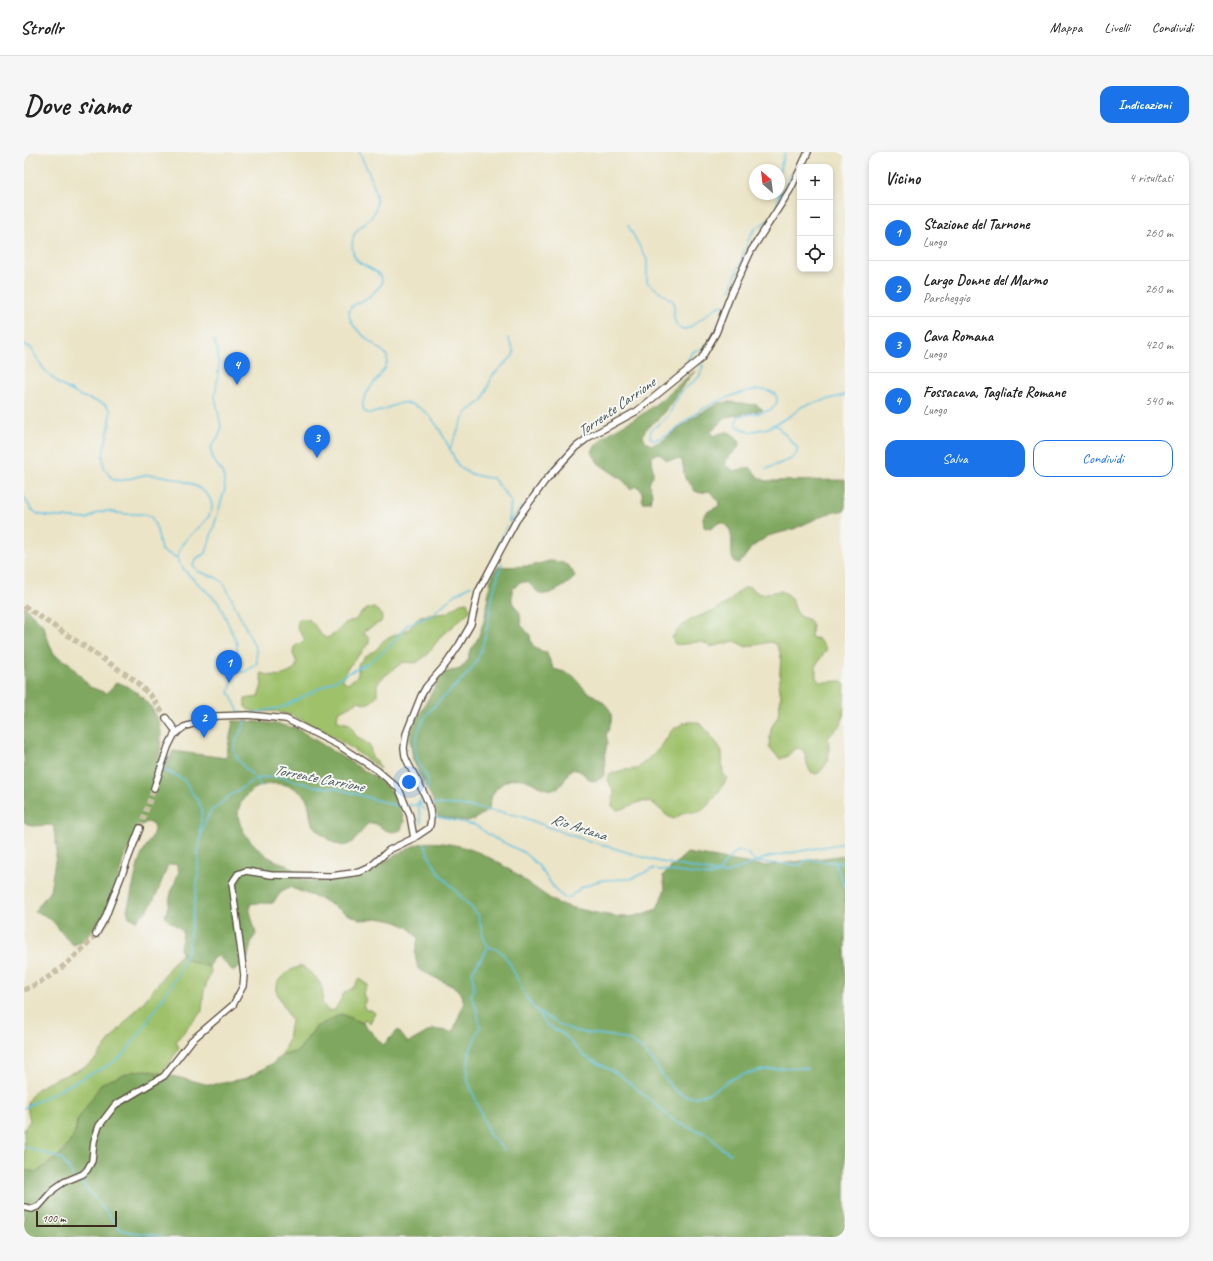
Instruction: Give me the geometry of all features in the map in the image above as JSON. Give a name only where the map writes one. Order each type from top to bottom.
[{"type":"street","points":[[803,164],[808,152]]},
{"type":"street","points":[[24,1207],[32,1209],[39,1206],[54,1189],[64,1182],[83,1174],[92,1160],[94,1141],[99,1126],[116,1105],[133,1093],[164,1076],[192,1040],[233,1005],[239,997],[243,986],[244,975],[232,883],[234,878],[246,871],[271,875],[350,875],[369,868],[389,850],[425,832],[430,825],[427,800],[405,756],[404,748],[406,734],[426,688],[446,664],[471,624],[478,592],[516,521],[545,481],[576,447],[589,437],[637,411],[701,359],[716,333],[731,294],[751,251],[790,190],[797,176]]},
{"type":"street","points":[[154,788],[168,747],[177,733],[184,727],[217,716],[248,715],[286,719],[338,745],[376,770],[399,788],[404,797],[410,816],[414,838]]},
{"type":"street","points":[[166,718],[177,733]]},
{"type":"street","points":[[96,934],[105,918],[140,828]]},
{"type":"green space","points":[[695,371],[657,420],[645,431],[643,436],[646,442],[651,445],[662,441],[694,417],[719,403],[729,402],[757,405],[763,410],[726,417],[711,431],[714,436],[725,432],[731,433],[740,442],[725,465],[734,471],[750,467],[758,477],[766,481],[845,480],[845,510],[826,514],[794,529],[768,536],[752,547],[740,563],[735,562],[733,558],[732,539],[727,526],[720,522],[710,529],[704,527],[703,517],[707,512],[719,506],[718,500],[709,491],[700,493],[695,491],[685,479],[682,460],[667,460],[658,453],[652,456],[653,475],[649,483],[652,493],[650,502],[643,502],[639,488],[636,486],[630,489],[624,481],[598,463],[592,452],[601,440],[608,434],[644,413]]},
{"type":"green space","points":[[549,561],[565,564],[571,569],[575,577],[559,589],[545,594],[539,593],[527,582],[520,582],[512,590],[512,602],[520,613],[521,625],[530,635],[531,642],[534,647],[546,652],[554,669],[572,675],[585,689],[605,704],[609,709],[611,720],[610,727],[606,735],[607,742],[604,775],[597,780],[591,781],[582,772],[570,770],[560,786],[551,790],[523,779],[509,780],[494,791],[489,810],[473,820],[466,821],[439,817],[435,813],[433,800],[413,760],[410,737],[413,726],[441,676],[446,672],[460,669],[468,660],[469,653],[478,638],[485,618],[490,582],[498,567],[531,566]]},
{"type":"green space","points":[[749,587],[760,594],[781,591],[792,599],[796,611],[801,617],[808,619],[812,624],[811,637],[818,639],[827,649],[816,665],[816,678],[822,682],[841,681],[845,685],[843,718],[841,724],[828,738],[829,748],[827,762],[817,774],[811,772],[809,769],[802,749],[796,748],[786,757],[780,759],[769,747],[771,728],[778,716],[781,697],[779,684],[781,658],[776,644],[770,642],[746,647],[735,641],[710,647],[702,642],[680,645],[675,644],[672,638],[683,625],[720,607],[730,601],[742,589]]},
{"type":"green space","points":[[467,602],[470,609],[469,612],[442,635],[426,656],[416,663],[403,662],[381,679],[377,685],[377,695],[371,702],[365,704],[359,701],[338,712],[337,721],[350,724],[356,736],[370,745],[372,758],[377,762],[380,769],[345,744],[305,721],[275,711],[251,711],[245,706],[245,699],[258,697],[262,685],[261,673],[270,675],[284,675],[295,668],[297,663],[293,654],[294,647],[305,640],[297,626],[299,619],[305,619],[312,622],[320,633],[327,638],[336,633],[345,623],[355,620],[367,609],[374,608],[380,614],[382,617],[381,622],[364,631],[364,634],[369,637],[369,643],[346,670],[343,680],[348,684],[358,675],[358,665],[364,657],[376,650],[384,640],[409,629],[420,616],[448,613],[460,603]]},
{"type":"green space","points":[[24,606],[43,625],[55,655],[69,663],[90,687],[106,693],[116,682],[132,689],[140,695],[152,709],[160,725],[161,738],[159,763],[161,773],[164,772],[173,751],[226,758],[233,721],[249,721],[296,728],[376,778],[398,796],[404,821],[401,830],[390,832],[374,823],[367,824],[356,839],[349,844],[340,845],[323,836],[316,828],[311,820],[307,799],[298,791],[282,784],[274,784],[265,785],[250,792],[244,798],[238,814],[243,830],[254,844],[269,858],[291,867],[303,881],[345,880],[367,871],[417,844],[431,842],[465,848],[492,859],[559,903],[599,914],[628,917],[657,909],[665,889],[663,875],[687,853],[765,866],[845,855],[845,1237],[24,1237],[24,1170],[37,1172],[65,1151],[76,1131],[77,1121],[102,1083],[134,1071],[146,1070],[210,1085],[247,1078],[273,1063],[281,1056],[298,1051],[316,1027],[341,1014],[363,1023],[383,1045],[398,1030],[408,1043],[433,1029],[453,1032],[464,1002],[458,989],[418,969],[415,954],[418,938],[408,927],[394,921],[378,918],[363,920],[349,915],[323,900],[289,887],[282,891],[273,903],[250,904],[250,911],[256,934],[252,940],[246,964],[233,971],[218,956],[212,959],[209,967],[186,959],[181,952],[180,947],[183,931],[165,918],[171,893],[179,871],[176,864],[168,865],[153,902],[143,915],[136,920],[129,917],[127,910],[140,858],[151,839],[154,828],[154,824],[147,822],[140,826],[135,839],[123,859],[116,890],[105,912],[87,938],[74,945],[68,941],[53,921],[42,914],[34,912],[50,891],[57,849],[53,825],[31,826],[24,822]]},
{"type":"green space","points":[[697,722],[703,726],[719,746],[722,752],[723,773],[727,778],[717,795],[704,809],[698,812],[685,812],[674,819],[652,803],[648,802],[636,803],[617,810],[612,806],[614,793],[608,780],[610,774],[623,770],[637,769],[661,747],[672,730],[684,723]]},
{"type":"green space","points":[[181,954],[186,960],[209,967],[211,971],[204,991],[202,1011],[176,1041],[179,1048],[168,1066],[160,1073],[146,1070],[77,1121],[73,1138],[63,1151],[37,1172],[25,1171],[24,1130],[30,1120],[27,1106],[28,1101],[34,1092],[50,1082],[85,1067],[95,1060],[152,992],[174,961]]},
{"type":"green space","points":[[302,966],[319,981],[323,990],[322,1003],[328,1011],[335,1010],[344,993],[353,988],[359,979],[368,985],[363,994],[366,1000],[363,1006],[366,1010],[371,1010],[375,1013],[370,1023],[365,1019],[363,1023],[341,1014],[316,1027],[298,1051],[281,1056],[288,1041],[291,1020],[276,991],[276,987],[280,978],[293,969]]},
{"type":"waterway","points":[[359,152],[372,181],[376,204],[375,211],[372,216],[356,231],[353,236],[353,252],[355,258],[359,262],[374,270],[378,274],[381,278],[382,284],[369,297],[352,306],[349,312],[350,319],[354,326],[386,354],[387,361],[381,374],[365,396],[363,403],[364,410],[367,413],[371,413],[403,403],[423,410],[430,416],[437,426],[459,466],[470,473],[493,478],[511,501],[509,522]]},
{"type":"waterway","name":"Torrente Carrione","points":[[781,164],[785,152]]},
{"type":"waterway","name":"Torrente Carrione","points":[[785,186],[792,173]]},
{"type":"waterway","name":"Torrente Carrione","points":[[777,206],[778,200]]},
{"type":"waterway","name":"Torrente Carrione","points":[[730,290],[750,236],[755,229],[768,220]]},
{"type":"waterway","points":[[628,225],[647,260],[647,282],[674,302],[674,318],[677,326],[684,329],[689,328],[717,307],[724,305]]},
{"type":"waterway","points":[[450,449],[465,414],[483,400],[492,376],[513,356],[514,352],[508,338]]},
{"type":"waterway","points":[[214,340],[219,367],[215,396],[221,427],[219,436],[212,445],[211,450],[213,460],[223,472],[225,489],[206,553],[197,558],[193,564],[197,571],[217,578],[224,583],[256,649],[257,663],[245,672],[236,671]]},
{"type":"waterway","name":"Torrente Carrione","points":[[670,381],[686,365],[692,352],[704,348],[707,343]]},
{"type":"waterway","points":[[24,344],[31,348],[43,368],[59,384],[81,396],[106,405],[110,410],[110,424],[103,454],[104,468],[112,479],[125,480],[143,475],[155,475],[189,483],[199,488],[207,495],[211,503],[211,512],[203,524],[191,534],[181,546],[178,554],[178,562],[189,575],[219,603],[237,644],[238,666],[229,692],[239,712],[244,713]]},
{"type":"waterway","name":"Torrente Carrione","points":[[688,359],[696,360]]},
{"type":"waterway","points":[[699,363],[703,366],[699,377],[681,392],[668,416],[651,430],[650,437],[653,440],[659,439],[670,433],[695,414],[710,405],[731,396],[752,390],[772,392],[776,395],[777,399],[773,408],[767,411],[738,417],[736,423],[737,426],[749,432],[768,428],[790,416],[803,406],[845,395]]},
{"type":"waterway","points":[[766,469],[791,459],[797,453],[797,447],[777,426],[772,425]]},
{"type":"waterway","name":"Torrente Carrione","points":[[544,478],[564,456]]},
{"type":"waterway","points":[[24,497],[31,509],[38,514],[47,516],[87,519],[99,512],[107,511],[151,516],[157,530],[161,550],[178,558]]},
{"type":"waterway","name":"Torrente Carrione","points":[[509,522],[524,506]]},
{"type":"waterway","name":"Torrente Carrione","points":[[497,548],[507,526]]},
{"type":"waterway","name":"Torrente Carrione","points":[[426,792],[428,786],[427,777],[415,753],[418,733],[429,712],[466,676],[477,660],[484,641],[494,590],[502,563]]},
{"type":"waterway","points":[[253,713],[283,707],[368,663],[390,646],[407,625],[430,616],[455,595],[471,585]]},
{"type":"waterway","points":[[247,718],[235,743],[234,749],[239,760],[253,776]]},
{"type":"waterway","points":[[168,757],[164,770],[183,779],[202,809],[200,833]]},
{"type":"waterway","name":"Torrente Carrione","points":[[24,1108],[114,1062],[125,1053],[142,1030],[176,978],[188,949],[198,878],[198,855],[202,830],[210,812],[228,797],[255,779],[269,777],[281,777],[317,787],[335,788],[397,806],[416,805],[423,797]]},
{"type":"waterway","points":[[257,781],[261,787]]},
{"type":"waterway","points":[[418,803],[421,823]]},
{"type":"waterway","name":"Rio Artana","points":[[418,803],[425,810]]},
{"type":"waterway","name":"Torrente Carrione","points":[[418,803],[423,803]]},
{"type":"waterway","name":"Rio Artana","points":[[433,804],[459,805],[520,816],[567,834],[656,861],[725,874],[768,857],[845,843]]},
{"type":"waterway","name":"Rio Artana","points":[[432,816],[475,825],[494,838],[523,852],[538,865],[557,892],[565,898],[570,897],[582,887],[595,882],[604,880],[630,879],[653,869],[711,876],[716,874],[732,855],[741,851],[747,853],[756,862],[801,865],[806,860],[845,863]]},
{"type":"waterway","points":[[424,843],[430,858],[439,873],[478,915],[486,945],[499,950],[502,953],[512,967],[527,999],[539,1012],[552,1020],[576,1031],[613,1036],[630,1041],[646,1053],[672,1087],[685,1096],[693,1097],[704,1095],[734,1078],[750,1073],[781,1068],[808,1069]]},
{"type":"waterway","points":[[835,864],[845,886]]},
{"type":"waterway","points":[[488,948],[472,972],[474,989],[471,996],[477,1010],[480,1027],[470,1051],[468,1081],[489,1134],[504,1150]]},
{"type":"waterway","points":[[538,1012],[547,1025],[563,1034],[584,1056],[620,1075],[676,1122],[709,1135],[721,1148],[731,1154]]},
{"type":"waterway","points":[[24,1146],[62,1159],[74,1177]]},
{"type":"waterway","points":[[76,1180],[79,1179],[120,1229],[161,1237]]},
{"type":"tunnel","points":[[24,606],[133,679],[151,696],[166,718]]},
{"type":"tunnel","points":[[140,828],[154,788]]},
{"type":"tunnel","points":[[24,990],[54,973],[80,951],[96,934]]},
{"type":"place","name":"Fossacava, Tagliate Romane","points":[[237,385]]},
{"type":"place","name":"Cava Romana","points":[[317,458]]},
{"type":"place","name":"Stazione del Tarnone","points":[[229,683]]},
{"type":"place","name":"Largo Donne del Marmo","points":[[204,738]]}]
